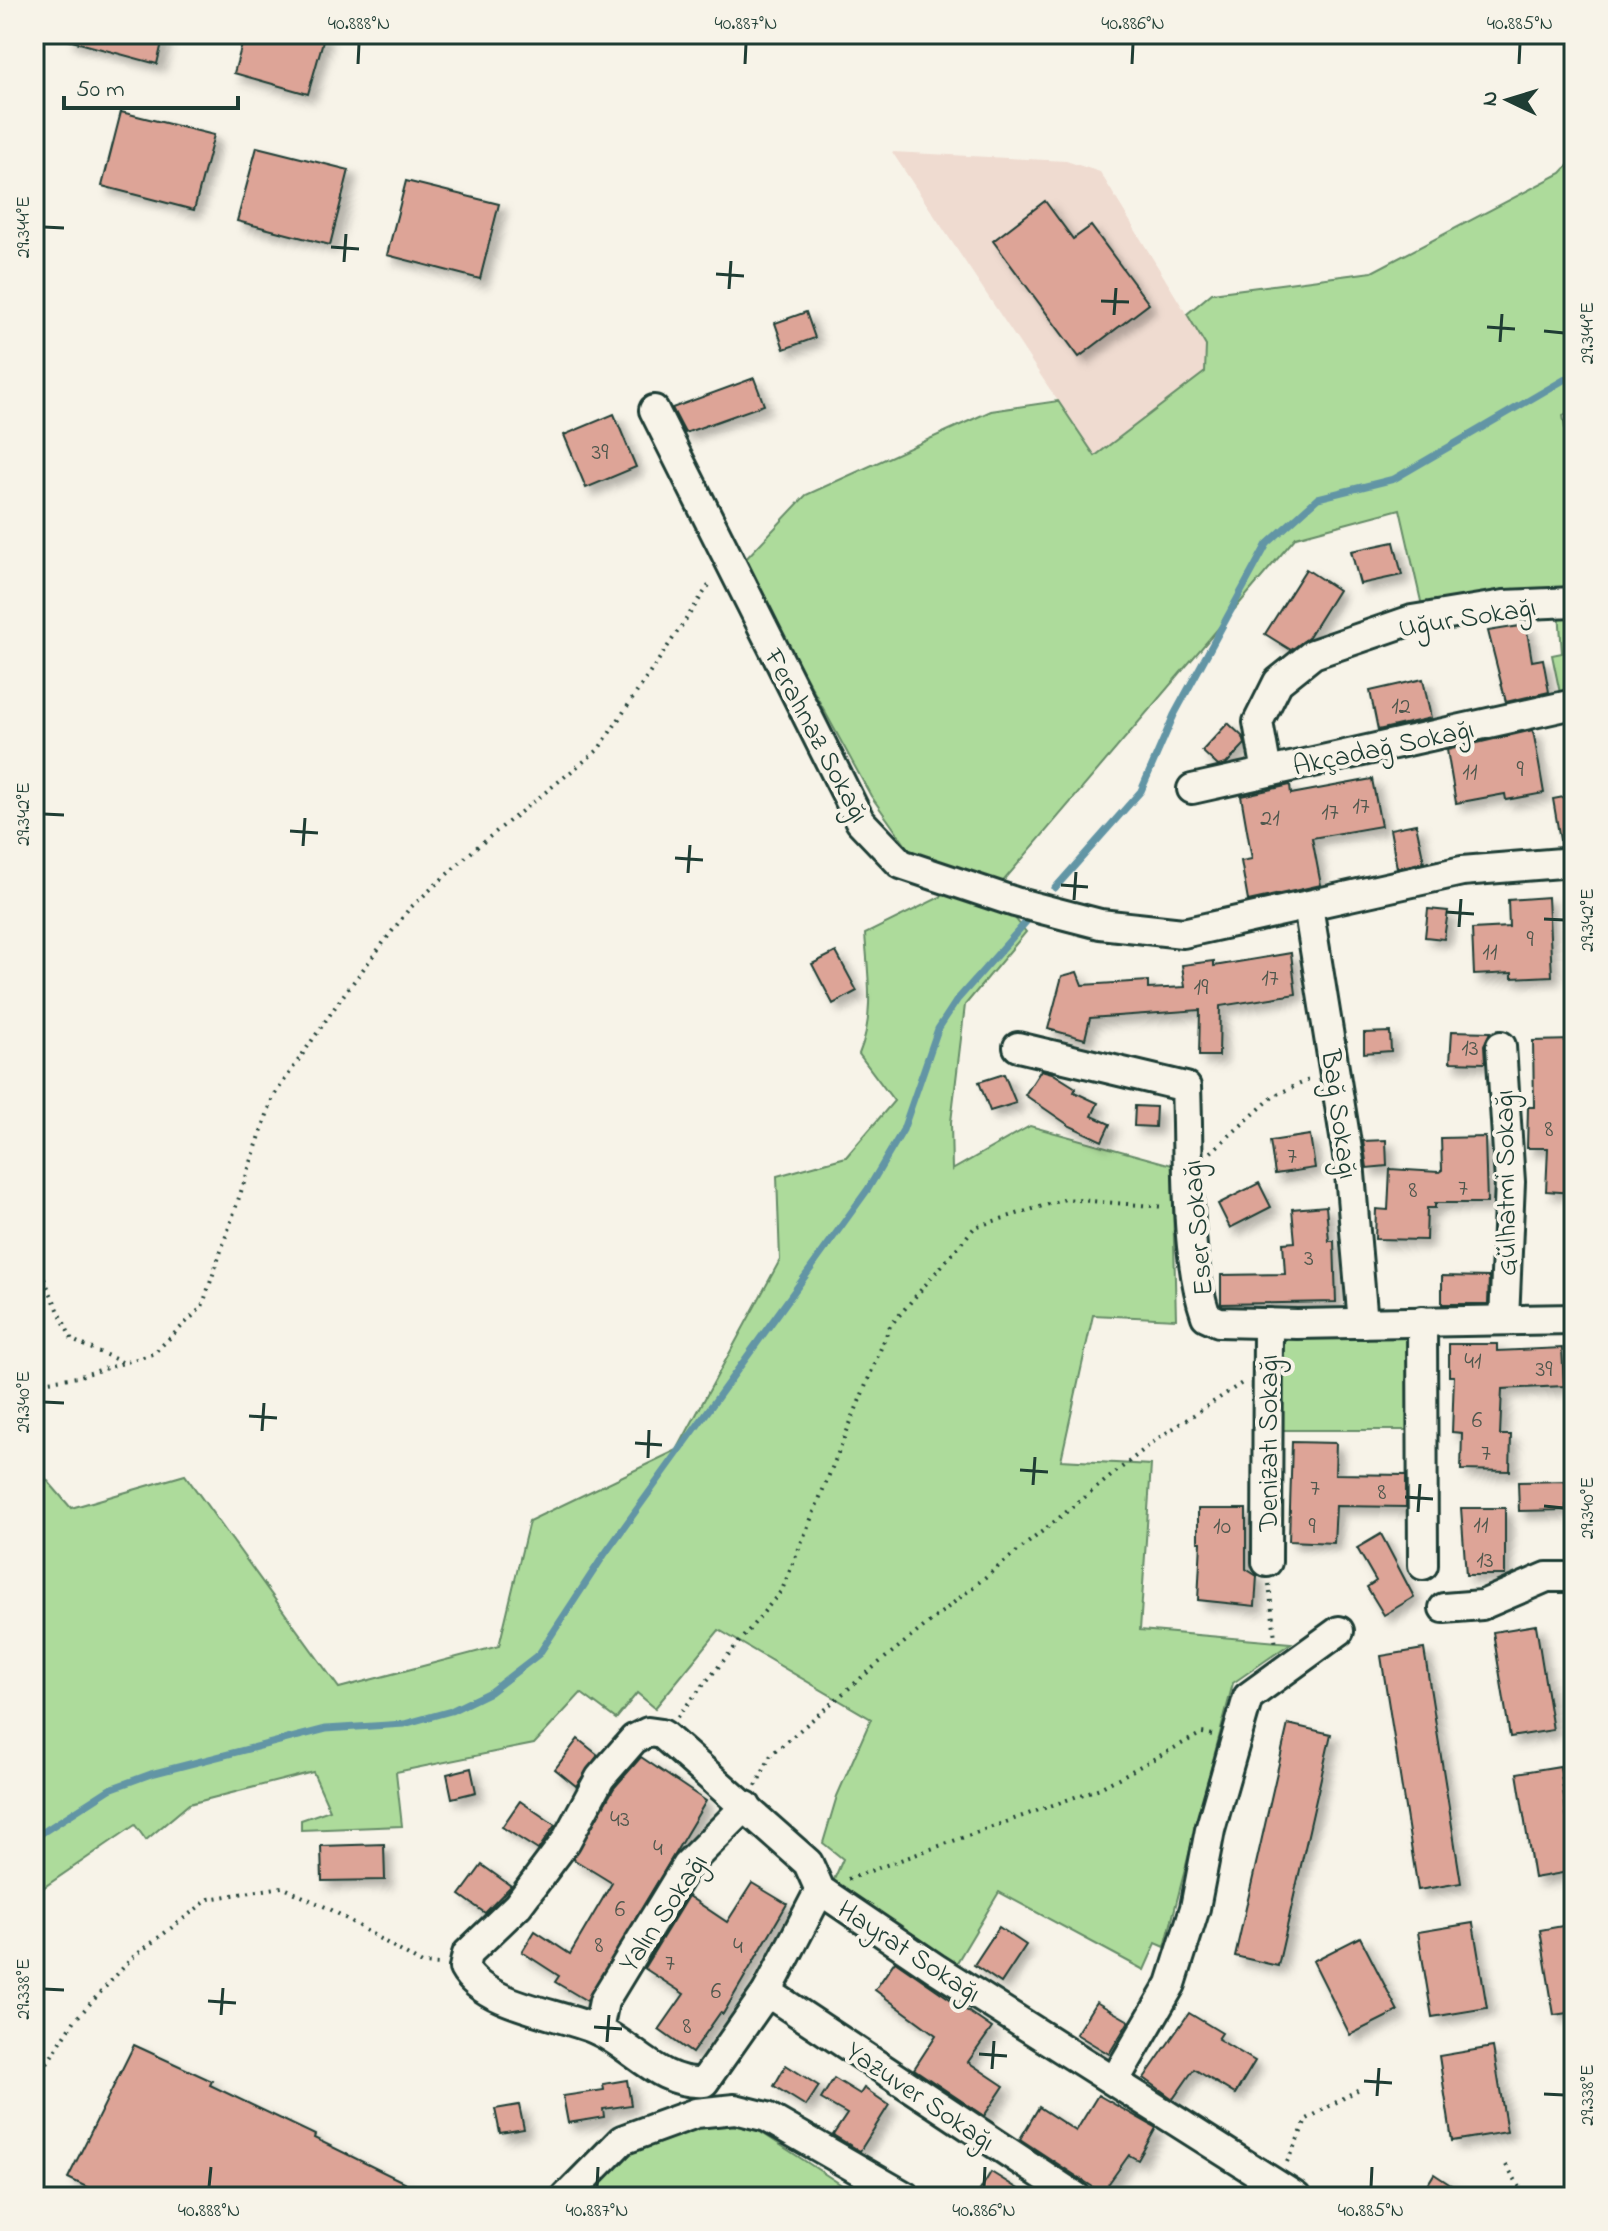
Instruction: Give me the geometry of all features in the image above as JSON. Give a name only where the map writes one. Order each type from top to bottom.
[{"type":"street","name":"Ferahnaz Sokağı","points":[[654,410],[726,561],[860,821],[901,864],[1015,902],[1100,924],[1183,933],[1462,871],[1574,862]]},
{"type":"street","name":"Uğur Sokağı","points":[[1267,772],[1258,722],[1278,682],[1313,654],[1412,620],[1504,605],[1574,602]]},
{"type":"street","name":"Akçadağ Sokağı","points":[[1192,789],[1574,704]]},
{"type":"street","name":"Bağ Sokağı","points":[[1308,906],[1349,1162],[1363,1323]]},
{"type":"street","name":"Gülhatmi Sokağı","points":[[1501,1046],[1510,1182],[1504,1320]]},
{"type":"street","name":"Eser Sokağı","points":[[1018,1047],[1186,1087],[1198,1292],[1206,1316],[1219,1322],[1268,1323],[1574,1319]]},
{"type":"street","points":[[1422,1321],[1423,1565]]},
{"type":"street","name":"Denizatı Sokağı","points":[[1267,1562],[1268,1323]]},
{"type":"street","points":[[1444,1608],[1482,1605],[1547,1577],[1574,1577]]},
{"type":"street","points":[[1115,2080],[1171,1984],[1195,1908],[1210,1830],[1248,1697],[1339,1631]]},
{"type":"street","points":[[662,1734],[648,1732],[634,1739],[608,1768],[566,1841],[518,1905],[467,1954],[464,1968],[470,1979],[494,1995],[598,2030],[658,2071],[689,2083],[704,2082],[767,1992],[820,1890]]},
{"type":"street","name":"Hayrat Sokağı","points":[[662,1734],[808,1863],[820,1890],[935,1968],[1286,2191]]},
{"type":"street","name":"Yalın Sokağı","points":[[598,2030],[604,2001],[686,1866],[746,1806]]},
{"type":"street","name":"Yazuver Sokağı","points":[[767,1992],[1076,2197]]},
{"type":"street","points":[[566,2197],[622,2140],[696,2113],[735,2109],[767,2117],[906,2197]]},
{"type":"path","points":[[34,1383],[77,1377],[153,1354],[202,1307],[273,1097],[342,997],[409,909],[477,847],[598,750],[676,630],[726,561]]},
{"type":"path","points":[[1190,1168],[1232,1136],[1275,1095],[1335,1069]]},
{"type":"path","points":[[662,1734],[782,1590],[890,1326],[975,1227],[1065,1199],[1192,1209]]},
{"type":"path","points":[[34,1259],[72,1340],[124,1363]]},
{"type":"path","points":[[746,1806],[771,1755],[875,1666],[1157,1439],[1268,1366]]},
{"type":"path","points":[[1267,1562],[1277,1656]]},
{"type":"path","points":[[820,1890],[1100,1788],[1202,1733],[1236,1739]]},
{"type":"path","points":[[34,2083],[75,2020],[132,1958],[209,1899],[282,1887],[330,1909],[422,1964],[464,1968]]},
{"type":"path","points":[[1286,2191],[1307,2119],[1361,2088]]},
{"type":"path","points":[[1506,2165],[1526,2197]]},
{"type":"shaded area","points":[[892,152],[1066,161],[1100,172],[1206,346],[1205,372],[1095,457]]},
{"type":"green space","points":[[1574,159],[1574,410],[1563,415],[1574,488],[1574,591],[1425,619],[1400,509],[1296,537],[1000,885],[909,850],[871,796],[743,562],[806,495],[991,411],[1058,401],[1095,456],[1205,372],[1206,346],[1187,314],[1212,293],[1372,272],[1561,173]]},
{"type":"green space","points":[[1574,610],[1574,690],[1560,693],[1552,655],[1562,653],[1559,611]]},
{"type":"green space","points":[[950,892],[1014,917],[1026,932],[965,1005],[951,1122],[952,1170],[1030,1126],[1172,1165],[1176,1319],[1093,1315],[1061,1460],[1151,1465],[1140,1630],[1291,1643],[1233,1683],[1165,1947],[1156,1943],[1144,1970],[999,1892],[956,1964],[833,1882],[843,1859],[823,1843],[837,1796],[871,1719],[719,1630],[655,1708],[637,1693],[616,1719],[581,1693],[534,1744],[396,1772],[402,1826],[301,1830],[301,1820],[330,1810],[313,1772],[189,1804],[146,1840],[135,1825],[34,1894],[34,1465],[71,1508],[185,1475],[339,1688],[499,1646],[529,1521],[677,1450],[780,1260],[777,1176],[846,1157],[894,1101],[859,1054],[869,1010],[865,934]]},
{"type":"green space","points":[[1279,1333],[1409,1333],[1409,1430],[1279,1430]]},
{"type":"green space","points":[[742,2120],[857,2195],[579,2197],[626,2147],[686,2125]]},
{"type":"building","points":[[68,34],[164,34],[157,64],[68,40]]},
{"type":"building","points":[[245,34],[325,34],[308,94],[234,73]]},
{"type":"building","points":[[121,112],[214,135],[194,210],[102,186]]},
{"type":"building","points":[[257,147],[349,170],[330,245],[237,221]]},
{"type":"building","points":[[406,181],[499,204],[480,279],[387,255]]},
{"type":"building","points":[[1045,201],[1073,239],[1091,226],[1149,304],[1079,357],[993,241]]},
{"type":"building","points":[[806,312],[815,338],[784,349],[775,323]]},
{"type":"building","points":[[754,378],[764,405],[685,433],[672,408]]},
{"type":"building","points":[[614,414],[636,467],[586,488],[564,435]]},
{"type":"building","points":[[1394,542],[1402,575],[1360,584],[1351,551]]},
{"type":"building","points":[[1306,569],[1338,590],[1308,638],[1291,650],[1265,634]]},
{"type":"building","points":[[1526,625],[1532,661],[1543,659],[1549,692],[1506,702],[1488,631]]},
{"type":"building","points":[[1423,679],[1431,718],[1378,730],[1370,691]]},
{"type":"building","points":[[1228,723],[1243,737],[1245,744],[1226,764],[1218,766],[1202,751]]},
{"type":"building","points":[[1533,730],[1544,793],[1506,800],[1505,794],[1456,803],[1447,750]]},
{"type":"building","points":[[1372,779],[1381,826],[1312,838],[1321,885],[1248,901],[1241,861],[1252,859],[1241,796],[1290,785],[1291,794]]},
{"type":"building","points":[[1574,795],[1574,845],[1561,846],[1553,799]]},
{"type":"building","points":[[1416,824],[1424,862],[1397,868],[1390,829]]},
{"type":"building","points":[[1548,897],[1552,976],[1512,978],[1512,973],[1474,975],[1472,929],[1509,927],[1508,900]]},
{"type":"building","points":[[1428,909],[1448,911],[1444,939],[1425,937]]},
{"type":"building","points":[[836,952],[857,991],[833,1004],[812,964]]},
{"type":"building","points":[[1291,953],[1296,994],[1220,1006],[1219,1056],[1199,1056],[1200,1010],[1090,1018],[1085,1039],[1048,1029],[1062,976],[1077,972],[1082,985],[1148,981],[1148,989],[1185,987],[1182,965],[1214,961],[1214,966]]},
{"type":"building","points":[[1452,1031],[1490,1032],[1484,1046],[1485,1063],[1450,1062]]},
{"type":"building","points":[[1390,1032],[1391,1051],[1364,1053],[1364,1033]]},
{"type":"building","points":[[1572,1040],[1571,1163],[1574,1163],[1574,1193],[1546,1191],[1548,1148],[1527,1148],[1528,1107],[1534,1107],[1533,1041]]},
{"type":"building","points":[[1041,1070],[1052,1073],[1076,1088],[1074,1092],[1098,1103],[1092,1116],[1110,1124],[1102,1141],[1070,1126],[1025,1095]]},
{"type":"building","points":[[1004,1074],[1016,1103],[990,1111],[979,1082]]},
{"type":"building","points":[[1135,1106],[1156,1107],[1155,1127],[1134,1126]]},
{"type":"building","points":[[1310,1135],[1315,1168],[1275,1174],[1270,1141]]},
{"type":"building","points":[[1485,1137],[1487,1203],[1435,1203],[1435,1208],[1427,1208],[1426,1240],[1375,1239],[1376,1209],[1388,1210],[1390,1169],[1439,1172],[1442,1170],[1441,1138]]},
{"type":"building","points":[[1386,1140],[1387,1166],[1367,1168],[1363,1141]]},
{"type":"building","points":[[1259,1183],[1271,1207],[1230,1228],[1218,1204]]},
{"type":"building","points":[[1326,1206],[1329,1241],[1334,1241],[1336,1302],[1221,1304],[1221,1275],[1285,1274],[1283,1243],[1295,1242],[1292,1209]]},
{"type":"building","points":[[1442,1276],[1489,1277],[1488,1304],[1442,1304]]},
{"type":"building","points":[[1449,1344],[1497,1344],[1497,1351],[1562,1348],[1564,1386],[1502,1389],[1500,1435],[1511,1435],[1510,1471],[1461,1470],[1462,1433],[1452,1432],[1454,1376],[1449,1376]]},
{"type":"building","points":[[1292,1442],[1336,1443],[1335,1474],[1406,1475],[1406,1507],[1336,1506],[1334,1543],[1289,1541]]},
{"type":"building","points":[[1566,1481],[1566,1510],[1519,1511],[1518,1482]]},
{"type":"building","points":[[1461,1508],[1505,1508],[1505,1575],[1466,1575]]},
{"type":"building","points":[[1198,1509],[1246,1509],[1246,1569],[1257,1576],[1255,1606],[1198,1600],[1201,1542],[1198,1542]]},
{"type":"building","points":[[1381,1534],[1414,1597],[1384,1615],[1367,1587],[1376,1581],[1357,1548]]},
{"type":"building","points":[[1536,1625],[1553,1730],[1510,1737],[1493,1632]]},
{"type":"building","points":[[1424,1649],[1461,1883],[1418,1890],[1381,1656]]},
{"type":"building","points":[[1288,1724],[1331,1734],[1278,1966],[1235,1956]]},
{"type":"building","points":[[578,1739],[598,1755],[576,1786],[555,1769]]},
{"type":"building","points":[[641,1757],[706,1801],[587,2001],[555,1982],[559,1976],[522,1952],[535,1931],[570,1954],[612,1883],[573,1859],[614,1788]]},
{"type":"building","points":[[1560,1766],[1574,1871],[1534,1878],[1517,1773]]},
{"type":"building","points":[[471,1768],[476,1792],[452,1798],[447,1774]]},
{"type":"building","points":[[520,1801],[555,1825],[538,1850],[502,1827]]},
{"type":"building","points":[[384,1844],[385,1880],[322,1881],[321,1846]]},
{"type":"building","points":[[482,1865],[511,1886],[485,1913],[460,1895]]},
{"type":"building","points":[[752,1883],[787,1904],[723,2014],[720,2013],[692,2053],[659,2030],[684,1994],[644,1968],[688,1896],[727,1922]]},
{"type":"building","points":[[1473,1923],[1487,2008],[1432,2017],[1418,1932]]},
{"type":"building","points":[[1574,1924],[1574,2012],[1554,2015],[1540,1930]]},
{"type":"building","points":[[999,1927],[1026,1945],[1001,1983],[974,1965]]},
{"type":"building","points":[[1360,1937],[1398,2011],[1350,2035],[1313,1961]]},
{"type":"building","points":[[895,1961],[992,2028],[968,2062],[1004,2086],[984,2116],[914,2069],[936,2035],[875,1990]]},
{"type":"building","points":[[1096,2002],[1129,2021],[1109,2054],[1076,2034]]},
{"type":"building","points":[[1189,2013],[1222,2033],[1218,2039],[1255,2061],[1235,2094],[1194,2069],[1173,2099],[1144,2078]]},
{"type":"building","points":[[134,2045],[212,2081],[210,2085],[434,2197],[107,2197],[68,2178]]},
{"type":"building","points":[[1493,2047],[1507,2132],[1452,2141],[1439,2056]]},
{"type":"building","points":[[786,2065],[819,2086],[806,2106],[774,2086]]},
{"type":"building","points":[[834,2078],[860,2094],[864,2088],[889,2105],[860,2151],[833,2135],[847,2114],[821,2099]]},
{"type":"building","points":[[627,2080],[631,2105],[603,2109],[604,2117],[568,2123],[563,2096],[604,2090],[603,2084]]},
{"type":"building","points":[[1098,2095],[1156,2128],[1138,2160],[1129,2155],[1102,2193],[1020,2139],[1039,2107],[1076,2131]]},
{"type":"building","points":[[519,2105],[524,2129],[500,2133],[495,2109]]},
{"type":"building","points":[[991,2172],[1031,2197],[976,2197]]},
{"type":"building","points":[[1434,2174],[1469,2197],[1420,2197]]},
{"type":"waterway","points":[[1055,888],[1141,791],[1174,715],[1267,544],[1318,498],[1394,479],[1574,374]]},
{"type":"waterway","points":[[34,1838],[110,1789],[151,1774],[326,1729],[404,1724],[451,1711],[490,1692],[539,1654],[604,1555],[868,1189],[903,1130],[938,1029],[957,1000],[1026,922]]}]
